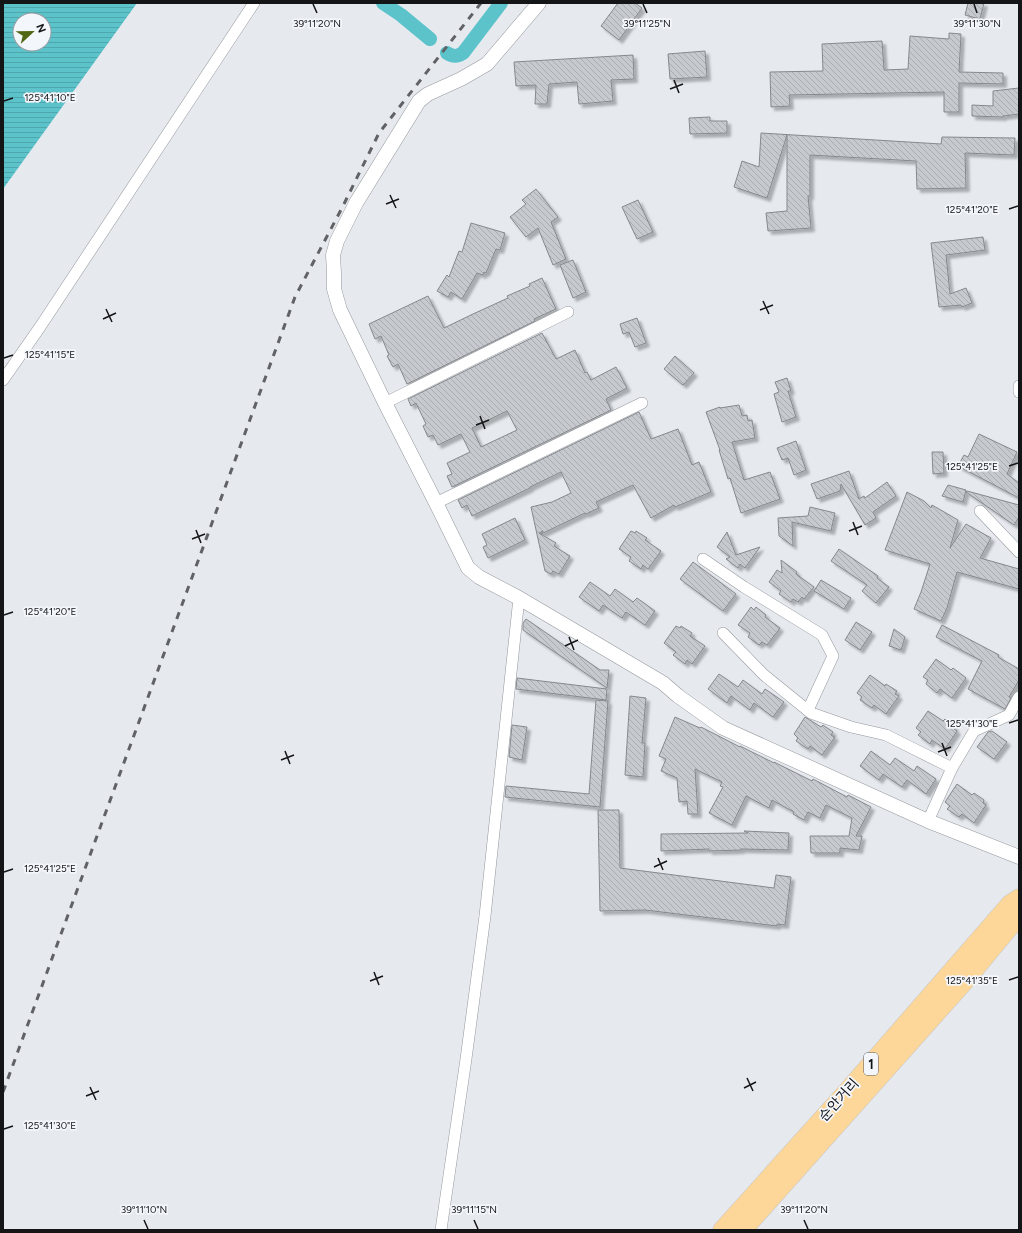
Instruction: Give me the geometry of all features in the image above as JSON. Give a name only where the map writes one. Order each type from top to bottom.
[{"type":"main road","name":"순안거리","points":[[722,1230],[848,1090],[1010,904],[1019,898]]},
{"type":"main road","name":"순안거리","points":[[743,1230],[966,980],[1019,916]]},
{"type":"street","points":[[3,380],[40,327],[254,3]]},
{"type":"street","points":[[539,3],[488,64],[475,72],[428,94],[419,101],[356,203],[337,241],[334,254],[334,289],[340,310],[468,568],[480,577],[663,682],[678,696],[723,728],[928,821],[1019,857]]},
{"type":"street","points":[[385,403],[568,312]]},
{"type":"street","points":[[1019,386],[1019,392]]},
{"type":"street","points":[[436,503],[642,403]]},
{"type":"street","points":[[980,511],[1019,552]]},
{"type":"street","points":[[703,559],[744,588],[822,636],[833,656],[808,710]]},
{"type":"street","points":[[440,1230],[466,1059],[485,916],[519,598]]},
{"type":"street","points":[[723,634],[764,675],[811,713],[851,727],[886,734],[952,768]]},
{"type":"street","points":[[928,821],[952,768],[974,731],[1009,715],[1019,697]]},
{"type":"water","points":[[3,3],[137,3],[3,189]]},
{"type":"building","points":[[618,3],[635,3],[642,8],[619,40],[601,26]]},
{"type":"building","points":[[968,3],[984,3],[980,19],[965,15]]},
{"type":"building","points":[[949,33],[961,34],[959,72],[1003,73],[1003,84],[959,83],[959,112],[944,112],[944,92],[789,95],[790,106],[771,107],[770,72],[823,71],[822,44],[882,41],[884,70],[908,69],[910,36],[949,39]]},
{"type":"building","points":[[705,51],[707,77],[670,79],[668,54]]},
{"type":"building","points":[[633,55],[634,79],[611,80],[613,101],[579,104],[577,82],[549,84],[547,104],[535,104],[536,85],[516,86],[514,62]]},
{"type":"building","points":[[1019,88],[1019,114],[1003,117],[972,116],[972,105],[993,106],[993,91]]},
{"type":"building","points":[[710,117],[710,121],[727,121],[727,133],[690,134],[689,118]]},
{"type":"building","points":[[761,133],[941,144],[942,137],[1015,138],[1014,155],[965,153],[966,188],[917,189],[916,161],[810,155],[810,196],[808,196],[811,228],[768,231],[766,213],[787,211],[787,135],[767,198],[734,187],[742,161],[759,167]]},
{"type":"building","points":[[536,189],[558,217],[551,222],[566,259],[553,265],[538,228],[526,237],[510,217],[526,204],[522,200]]},
{"type":"building","points":[[638,200],[653,232],[637,239],[622,207]]},
{"type":"building","points":[[471,223],[505,233],[500,250],[496,249],[486,273],[484,272],[483,275],[477,273],[462,299],[451,292],[448,297],[437,291],[447,275],[449,277],[459,251],[462,252]]},
{"type":"building","points":[[983,237],[985,250],[946,255],[950,294],[966,288],[972,303],[962,307],[961,305],[939,307],[931,243]]},
{"type":"building","points":[[573,260],[586,292],[573,298],[560,265]]},
{"type":"building","points":[[542,278],[556,309],[534,319],[535,321],[407,384],[398,364],[393,367],[387,356],[389,355],[381,336],[375,339],[369,324],[428,296],[444,328],[508,298],[507,296],[530,286],[529,284]]},
{"type":"building","points":[[637,318],[646,343],[635,347],[629,332],[623,334],[620,324]]},
{"type":"building","points":[[542,333],[556,359],[575,350],[585,373],[587,372],[591,380],[616,367],[627,388],[606,399],[611,410],[452,487],[447,476],[452,474],[447,463],[470,452],[461,434],[438,445],[433,435],[428,437],[423,426],[426,424],[416,403],[411,406],[408,399]],"holes":[[[507,411],[517,430],[481,447],[472,428]]]},
{"type":"building","points":[[675,356],[694,373],[683,385],[664,369]]},
{"type":"building","points":[[787,378],[791,391],[788,391],[796,417],[782,422],[774,394],[779,392],[775,382]]},
{"type":"building","points":[[739,405],[742,416],[747,415],[748,421],[752,420],[755,438],[732,442],[744,480],[770,472],[780,499],[741,513],[706,412],[720,407]]},
{"type":"building","points":[[639,412],[651,439],[678,429],[692,465],[699,462],[711,492],[675,507],[674,505],[651,518],[633,485],[596,502],[599,508],[541,534],[543,531],[539,533],[556,543],[554,546],[570,556],[559,574],[553,571],[551,574],[545,571],[531,507],[552,502],[571,493],[561,472],[472,516],[467,505],[462,508],[458,500]]},
{"type":"building","points":[[979,434],[1017,452],[1007,474],[1019,483],[1019,498],[958,466],[964,455],[968,457]]},
{"type":"building","points":[[796,441],[806,470],[794,475],[788,458],[782,460],[777,448]]},
{"type":"building","points":[[932,452],[943,452],[944,473],[933,474]]},
{"type":"building","points":[[849,471],[859,499],[864,496],[865,498],[887,482],[896,496],[873,512],[876,518],[865,525],[841,484],[840,491],[817,499],[811,484]]},
{"type":"building","points":[[948,485],[966,490],[963,502],[942,496]]},
{"type":"building","points":[[967,491],[1019,505],[1019,517],[1014,525],[966,492]]},
{"type":"building","points":[[907,492],[924,501],[931,508],[932,505],[958,520],[950,548],[966,524],[991,538],[980,558],[1019,569],[1019,589],[957,572],[947,608],[941,621],[914,609],[930,564],[885,550]]},
{"type":"building","points":[[810,507],[835,513],[831,531],[792,522],[793,546],[779,536],[778,518],[808,516]]},
{"type":"building","points":[[515,518],[525,540],[488,558],[483,547],[487,545],[482,534]]},
{"type":"building","points":[[631,531],[635,533],[636,531],[647,538],[645,540],[661,551],[648,569],[643,565],[641,569],[629,561],[631,557],[619,549]]},
{"type":"building","points":[[727,532],[736,555],[760,547],[745,568],[740,564],[738,568],[726,559],[730,557],[717,547]]},
{"type":"building","points":[[839,549],[878,576],[877,578],[889,587],[876,603],[862,591],[867,585],[831,561]]},
{"type":"building","points":[[781,560],[797,572],[796,574],[814,587],[804,599],[802,597],[798,602],[793,599],[791,602],[779,594],[781,591],[769,582],[777,570],[782,573]]},
{"type":"building","points":[[693,562],[736,594],[723,611],[680,579]]},
{"type":"building","points":[[821,580],[851,598],[844,609],[814,591]]},
{"type":"building","points":[[590,582],[610,596],[615,589],[633,602],[637,598],[655,611],[645,625],[626,612],[622,618],[603,605],[599,611],[579,597]]},
{"type":"building","points":[[751,607],[754,610],[756,607],[766,615],[765,617],[780,628],[767,645],[762,642],[759,645],[748,637],[750,633],[738,625]]},
{"type":"building","points":[[526,619],[600,670],[609,670],[607,688],[523,630],[523,623]]},
{"type":"building","points":[[856,622],[872,632],[860,650],[845,640]]},
{"type":"building","points":[[942,625],[999,655],[998,657],[1019,669],[1019,680],[1009,697],[1011,698],[1005,709],[968,689],[982,661],[936,637]]},
{"type":"building","points":[[676,626],[680,628],[681,626],[692,633],[690,636],[705,646],[692,664],[687,660],[685,664],[673,655],[676,652],[664,643]]},
{"type":"building","points":[[894,629],[905,637],[901,650],[889,646]]},
{"type":"building","points":[[936,659],[951,670],[953,668],[966,678],[952,698],[940,689],[937,693],[926,684],[928,680],[923,677]]},
{"type":"building","points":[[719,674],[738,687],[743,680],[762,694],[765,689],[784,702],[773,717],[754,703],[750,710],[731,696],[727,703],[708,689]]},
{"type":"building","points":[[870,675],[885,686],[886,684],[897,691],[895,694],[899,696],[886,714],[874,705],[872,708],[860,700],[862,697],[857,693]]},
{"type":"building","points":[[517,678],[607,689],[606,700],[516,689]]},
{"type":"building","points":[[630,696],[646,698],[642,743],[645,743],[643,777],[625,775]]},
{"type":"building","points":[[596,700],[608,701],[600,807],[505,797],[506,786],[589,794]]},
{"type":"building","points":[[928,711],[943,721],[945,719],[955,727],[954,729],[957,731],[945,749],[932,740],[930,744],[918,735],[921,732],[916,728]]},
{"type":"building","points":[[675,717],[700,728],[701,727],[812,781],[813,779],[847,797],[848,795],[871,807],[856,836],[862,836],[859,850],[840,848],[840,853],[811,853],[810,836],[849,836],[852,818],[826,805],[820,818],[808,812],[804,820],[793,814],[794,812],[772,800],[769,808],[746,796],[732,825],[709,813],[723,787],[720,786],[722,782],[695,769],[698,814],[688,814],[687,801],[679,802],[677,778],[661,771],[666,759],[659,756]]},
{"type":"building","points":[[805,717],[821,727],[823,725],[833,732],[831,735],[835,737],[822,755],[810,746],[808,749],[796,741],[798,738],[794,734]]},
{"type":"building","points":[[512,725],[527,727],[522,760],[509,757]]},
{"type":"building","points":[[992,731],[1007,742],[994,759],[977,747],[988,732]]},
{"type":"building","points":[[871,751],[890,765],[895,758],[914,771],[917,766],[936,779],[926,794],[907,780],[902,787],[883,774],[879,780],[860,766]]},
{"type":"building","points":[[957,784],[972,795],[974,793],[984,800],[983,803],[986,805],[974,823],[962,814],[959,817],[947,809],[950,806],[945,802]]},
{"type":"building","points":[[598,810],[619,810],[620,868],[774,888],[776,875],[791,877],[785,925],[777,924],[777,926],[645,910],[600,911]]},
{"type":"building","points":[[744,831],[789,833],[788,850],[741,849],[709,851],[709,849],[661,851],[661,834],[748,833]]},
{"type":"waterway","points":[[383,3],[401,15],[430,39]]},
{"type":"waterway","points":[[447,53],[455,56],[463,53],[501,3]]},
{"type":"railway","points":[[3,1092],[295,297],[343,206],[379,133],[481,3]]}]
